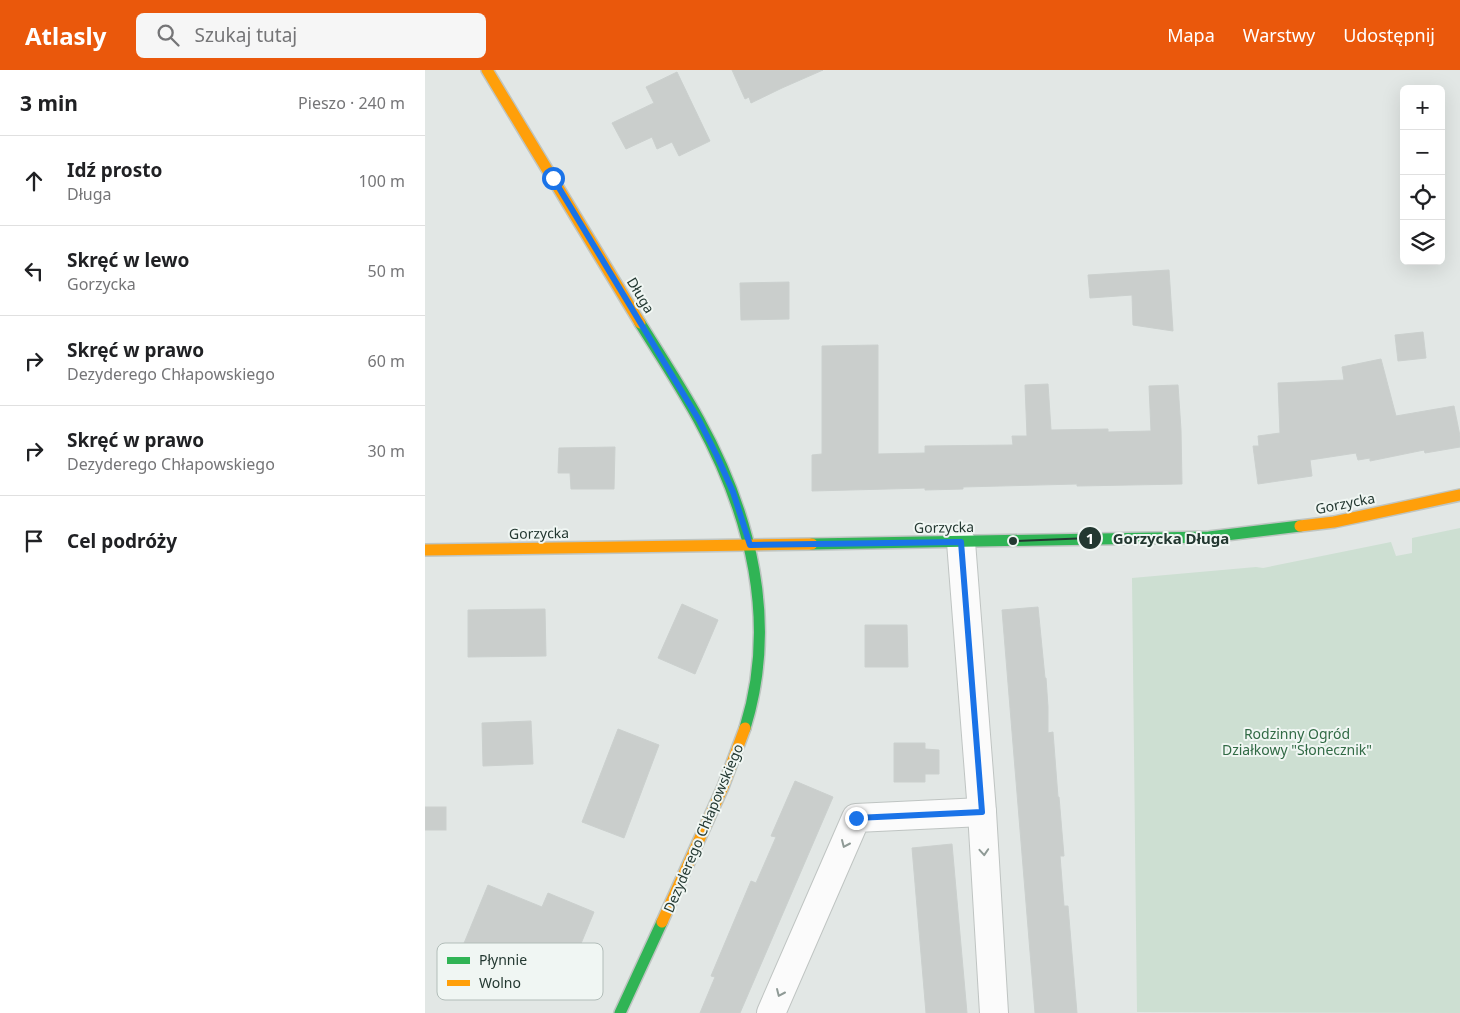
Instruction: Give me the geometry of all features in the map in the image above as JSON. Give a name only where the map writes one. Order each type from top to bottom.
[{"type":"street","name":"Długa","points":[[487,70],[699,420],[733,492],[750,545]]},
{"type":"street","name":"Gorzycka","points":[[425,550],[1209,537],[1334,522],[1460,495]]},
{"type":"street","points":[[961,542],[982,812],[994,1013]]},
{"type":"street","name":"Dezyderego Chłapowskiego","points":[[620,1013],[729,774],[748,717],[759,642],[756,584],[750,545]]},
{"type":"street","points":[[771,1013],[856,818],[982,812]]},
{"type":"green space","name":"Rodzinny Ogród Działkowy \"Słonecznik\"","points":[[1460,528],[1460,1013],[1137,1012],[1132,578],[1256,567],[1263,568],[1391,542],[1396,556],[1412,553],[1412,538]]},
{"type":"building","points":[[732,70],[823,70],[751,103],[749,97],[745,99]]},
{"type":"building","points":[[677,72],[710,141],[679,156],[672,142],[657,149],[652,137],[626,149],[612,123],[654,103],[646,87]]},
{"type":"building","points":[[1169,270],[1173,331],[1133,325],[1132,295],[1090,298],[1088,275]]},
{"type":"building","points":[[789,282],[789,319],[741,320],[740,283]]},
{"type":"building","points":[[1423,332],[1426,358],[1398,361],[1395,335]]},
{"type":"building","points":[[878,345],[878,454],[925,453],[925,446],[1013,445],[1012,436],[1027,436],[1025,385],[1048,384],[1051,430],[1108,429],[1108,432],[1151,431],[1149,386],[1178,385],[1182,484],[1077,486],[1077,484],[963,487],[963,489],[925,490],[925,488],[812,491],[812,455],[822,454],[822,346]]},
{"type":"building","points":[[1381,359],[1396,416],[1454,406],[1460,436],[1460,447],[1425,453],[1424,450],[1370,461],[1370,458],[1358,460],[1356,453],[1310,460],[1312,476],[1258,484],[1253,446],[1259,446],[1258,436],[1280,433],[1278,383],[1344,380],[1342,367]]},
{"type":"building","points":[[615,447],[614,489],[571,489],[570,473],[558,473],[559,448]]},
{"type":"building","points":[[682,604],[718,620],[695,674],[658,658]]},
{"type":"building","points":[[1038,607],[1046,678],[1048,733],[1053,732],[1064,856],[1060,856],[1064,906],[1068,906],[1077,1013],[1035,1013],[1002,610]]},
{"type":"building","points":[[545,609],[546,656],[468,657],[468,610]]},
{"type":"building","points":[[865,625],[907,625],[908,667],[865,667]]},
{"type":"building","points":[[531,721],[533,764],[483,766],[482,723]]},
{"type":"building","points":[[618,729],[659,745],[624,838],[582,822]]},
{"type":"building","points":[[894,743],[925,743],[925,749],[939,750],[939,774],[925,774],[925,782],[894,782]]},
{"type":"building","points":[[795,781],[833,797],[740,1013],[700,1013],[715,977],[711,976],[751,881],[756,883],[776,837],[771,836]]},
{"type":"building","points":[[425,807],[446,807],[446,830],[425,830]]},
{"type":"building","points":[[952,844],[967,1013],[926,1013],[912,848]]},
{"type":"building","points":[[488,885],[542,907],[548,893],[594,912],[581,943],[464,943]]},
{"type":"traffic: fast","points":[[640,323],[699,420],[733,493],[745,531],[754,570],[759,609],[759,649],[755,688],[745,728]]},
{"type":"traffic: fast","points":[[812,544],[1209,537],[1300,526]]},
{"type":"traffic: fast","points":[[620,1013],[662,922]]},
{"type":"traffic: slow","points":[[487,70],[640,323]]},
{"type":"traffic: slow","points":[[1300,526],[1334,522],[1460,495]]},
{"type":"traffic: slow","points":[[425,550],[812,544]]},
{"type":"traffic: slow","points":[[662,922],[723,787],[745,728]]},
{"type":"place","name":"Gorzycka Długa","points":[[1013,541]]},
{"type":"route","points":[[553,178],[699,420],[733,492],[750,545],[961,542],[982,812],[856,818]]}]
